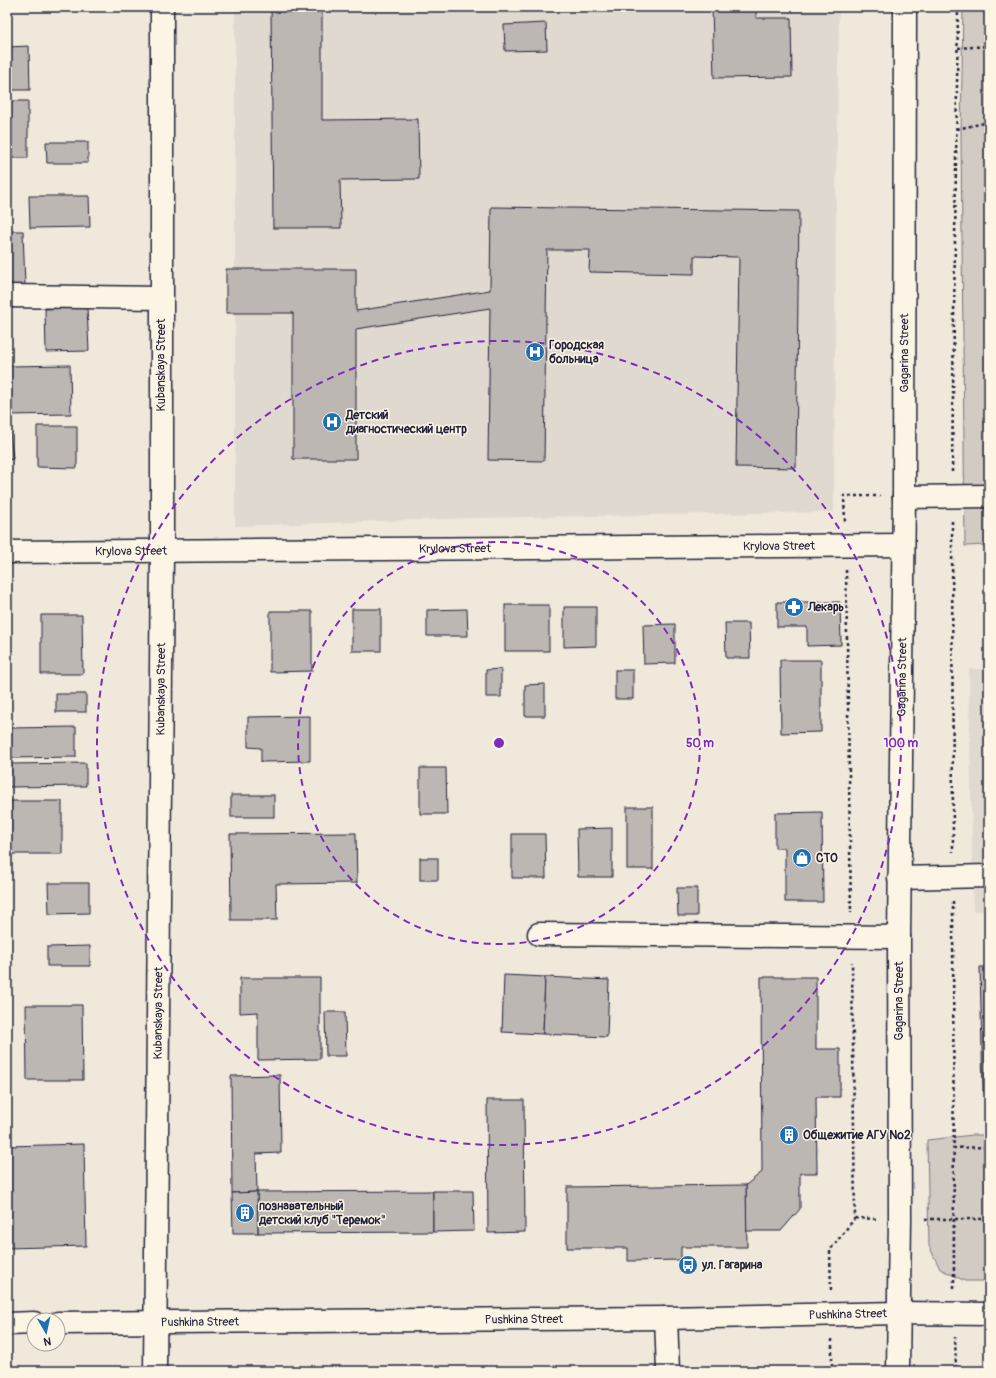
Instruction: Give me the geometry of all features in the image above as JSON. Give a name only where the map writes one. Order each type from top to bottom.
[{"type":"main road","name":"Kubanskaya Street","points":[[155,1371],[162,551],[162,7]]},
{"type":"main road","name":"Gagarina Street","points":[[898,1371],[899,878],[904,497],[905,7]]},
{"type":"main road","points":[[7,296],[162,298]]},
{"type":"main road","points":[[904,497],[952,495],[989,496]]},
{"type":"main road","name":"Krylova Street","points":[[7,552],[903,545]]},
{"type":"main road","points":[[899,878],[989,876]]},
{"type":"main road","points":[[539,934],[899,937]]},
{"type":"main road","name":"Pushkina Street","points":[[66,1323],[666,1318],[899,1313],[989,1314]]},
{"type":"main road","points":[[666,1318],[668,1371]]},
{"type":"main road","points":[[7,1324],[26,1323]]},
{"type":"path","points":[[951,1371],[956,1369],[953,1219],[952,495],[958,7]]},
{"type":"path","points":[[958,48],[989,46]]},
{"type":"path","points":[[957,129],[989,122]]},
{"type":"path","points":[[854,1218],[852,936],[844,496],[904,497]]},
{"type":"path","points":[[953,1148],[989,1147]]},
{"type":"path","points":[[953,1219],[989,1219]]},
{"type":"path","points":[[729,1366],[729,1371]]},
{"type":"path","points":[[758,1366],[758,1371]]},
{"type":"shaded area","name":"Городская больница","points":[[235,7],[839,7],[834,512],[473,518],[235,526]]},
{"type":"shaded area","points":[[963,7],[989,7],[989,545],[965,546],[961,136]]},
{"type":"shaded area","points":[[969,669],[989,669],[989,911],[973,911]]},
{"type":"shaded area","points":[[973,1135],[989,1135],[989,1281],[965,1281],[940,1269],[929,1246],[927,1140]]},
{"type":"building","points":[[271,7],[322,7],[322,120],[418,119],[419,179],[340,180],[341,228],[273,228]]},
{"type":"building","points":[[712,7],[756,7],[756,18],[791,18],[792,77],[714,78]]},
{"type":"building","points":[[546,23],[547,50],[505,51],[504,25]]},
{"type":"building","points":[[29,46],[30,90],[7,90],[7,47]]},
{"type":"building","points":[[7,101],[28,101],[28,158],[7,158]]},
{"type":"building","points":[[46,142],[88,142],[88,163],[47,163]]},
{"type":"building","points":[[29,196],[89,196],[90,227],[30,228]]},
{"type":"building","points":[[491,207],[799,211],[796,468],[736,467],[739,257],[694,256],[694,274],[589,272],[590,250],[547,250],[544,461],[488,460],[490,308],[356,329],[356,459],[293,459],[293,313],[226,313],[226,269],[356,269],[356,311],[490,290]]},
{"type":"building","points":[[7,231],[23,231],[25,285],[7,286]]},
{"type":"building","points":[[87,307],[89,351],[46,352],[45,309]]},
{"type":"building","points":[[70,365],[71,414],[7,415],[7,366]]},
{"type":"building","points":[[7,424],[9,424],[13,459],[7,460]]},
{"type":"building","points":[[37,426],[77,426],[77,468],[37,467]]},
{"type":"building","points":[[777,602],[840,602],[841,645],[807,646],[807,627],[777,627]]},
{"type":"building","points":[[505,605],[549,605],[549,651],[505,651]]},
{"type":"building","points":[[564,607],[596,607],[596,646],[564,647]]},
{"type":"building","points":[[352,609],[381,609],[381,651],[352,651]]},
{"type":"building","points":[[467,609],[468,636],[427,636],[427,610]]},
{"type":"building","points":[[270,611],[312,611],[312,671],[270,672]]},
{"type":"building","points":[[41,615],[82,615],[83,674],[41,674]]},
{"type":"building","points":[[725,623],[749,623],[750,658],[726,658]]},
{"type":"building","points":[[675,624],[675,663],[644,664],[643,625]]},
{"type":"building","points":[[780,660],[821,660],[821,732],[781,733]]},
{"type":"building","points":[[501,669],[501,697],[486,697],[486,670]]},
{"type":"building","points":[[615,670],[633,670],[633,699],[615,699]]},
{"type":"building","points":[[545,684],[545,716],[525,716],[525,685]]},
{"type":"building","points":[[56,694],[86,694],[86,712],[56,712]]},
{"type":"building","points":[[310,716],[310,761],[261,762],[261,748],[248,747],[248,717]]},
{"type":"building","points":[[76,727],[76,757],[7,758],[7,728]]},
{"type":"building","points":[[86,763],[86,786],[7,787],[7,764]]},
{"type":"building","points":[[420,768],[446,768],[447,814],[420,814]]},
{"type":"building","points":[[231,795],[274,795],[274,817],[231,817]]},
{"type":"building","points":[[7,801],[62,801],[62,854],[7,854]]},
{"type":"building","points":[[627,807],[653,807],[653,869],[627,869]]},
{"type":"building","points":[[822,812],[823,902],[785,902],[785,848],[775,848],[775,813]]},
{"type":"building","points":[[612,828],[612,877],[578,877],[577,829]]},
{"type":"building","points":[[356,833],[357,883],[276,884],[277,920],[231,920],[230,834]]},
{"type":"building","points":[[512,834],[545,834],[546,878],[512,878]]},
{"type":"building","points":[[420,858],[438,858],[438,880],[420,880]]},
{"type":"building","points":[[48,883],[89,883],[89,913],[49,914]]},
{"type":"building","points":[[677,888],[697,888],[697,916],[678,916]]},
{"type":"building","points":[[90,946],[90,966],[47,966],[47,947]]},
{"type":"building","points":[[980,967],[989,967],[989,1091],[983,1091]]},
{"type":"building","points":[[504,975],[545,977],[543,1034],[502,1032]]},
{"type":"building","points":[[545,977],[609,980],[607,1037],[543,1034]]},
{"type":"building","name":"Общежитие АГУ №2","points":[[761,977],[816,977],[816,1049],[840,1049],[840,1097],[816,1097],[817,1173],[800,1173],[800,1209],[781,1231],[746,1231],[746,1185],[762,1172]]},
{"type":"building","points":[[240,978],[320,978],[320,1059],[258,1060],[258,1012],[240,1013]]},
{"type":"building","points":[[26,1005],[82,1005],[83,1080],[27,1080]]},
{"type":"building","points":[[325,1012],[345,1012],[346,1056],[326,1056]]},
{"type":"building","points":[[280,1075],[281,1153],[256,1154],[257,1192],[232,1193],[231,1076]]},
{"type":"building","points":[[487,1100],[524,1100],[525,1232],[488,1233]]},
{"type":"building","points":[[84,1144],[86,1246],[7,1248],[7,1146]]},
{"type":"building","points":[[746,1185],[747,1247],[681,1247],[681,1260],[628,1261],[628,1248],[567,1248],[567,1187]]},
{"type":"building","points":[[433,1191],[433,1232],[258,1233],[257,1192]]},
{"type":"building","points":[[433,1191],[473,1191],[474,1231],[433,1232]]},
{"type":"building","name":"познавательный детский клуб \"Теремок\"","points":[[257,1192],[258,1233],[233,1233],[232,1193]]},
{"type":"place","name":"Городская больница","points":[[535,352]]},
{"type":"place","name":"Детский диагностический центр","points":[[332,422]]},
{"type":"place","name":"Лекарь","points":[[794,607]]},
{"type":"place","name":"СТО","points":[[802,858]]},
{"type":"place","name":"Общежитие АГУ №2","points":[[789,1135]]},
{"type":"place","name":"познавательный детский клуб \"Теремок\"","points":[[245,1213]]},
{"type":"place","name":"ул. Гагарина","points":[[688,1265]]}]
